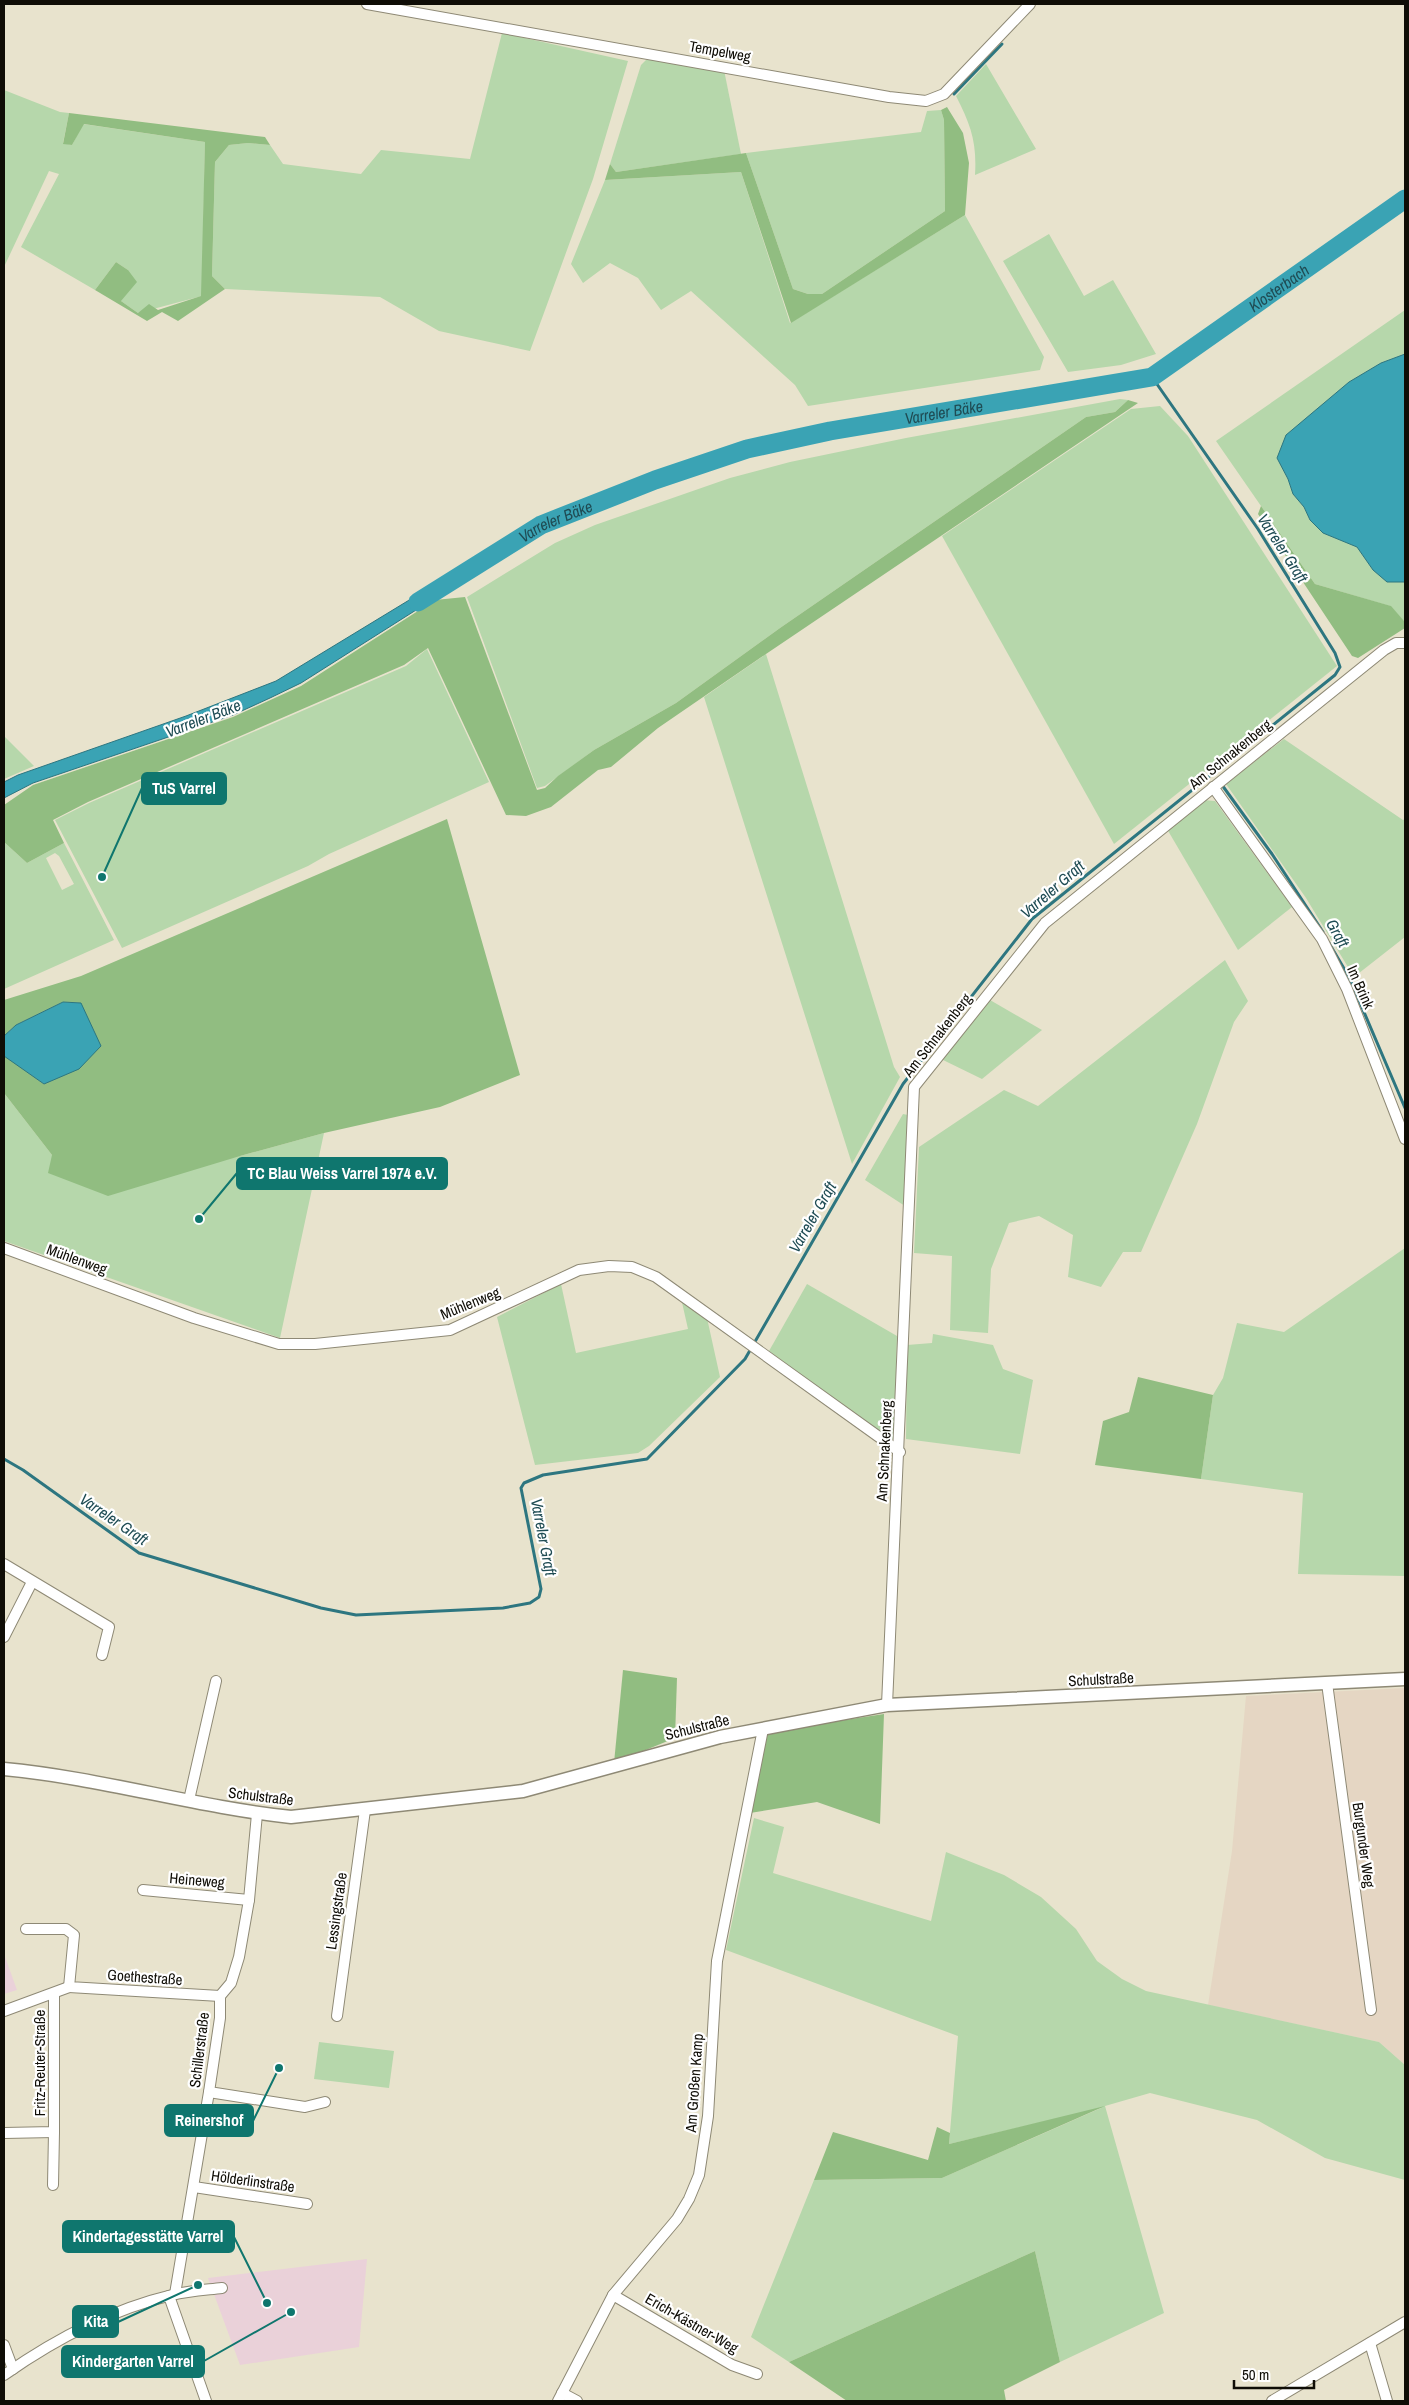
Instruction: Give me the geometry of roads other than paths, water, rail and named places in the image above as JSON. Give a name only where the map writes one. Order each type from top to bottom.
[{"type":"street","name":"Tempelweg","points":[[367,4],[879,95],[926,101],[944,94],[1030,4]]},
{"type":"street","name":"Am Schnakenberg","points":[[887,1705],[900,1452],[914,1087],[1045,923],[1384,650],[1396,643],[1405,642]]},
{"type":"street","name":"Im Brink","points":[[1213,787],[1322,939],[1346,989],[1405,1139]]},
{"type":"street","name":"Mühlenweg","points":[[4,1248],[194,1318],[278,1344],[315,1344],[450,1330],[579,1270],[609,1266],[632,1267],[656,1277],[900,1452]]},
{"type":"street","points":[[4,1564],[109,1627],[102,1655]]},
{"type":"street","points":[[4,1637],[32,1582]]},
{"type":"street","name":"Schulstraße","points":[[4,1768],[189,1800],[257,1814],[291,1817],[523,1791],[712,1739],[887,1705],[1405,1679]]},
{"type":"street","points":[[189,1800],[216,1681]]},
{"type":"street","name":"Burgunder Weg","points":[[1327,1683],[1371,2010]]},
{"type":"street","name":"Am Großen Kamp","points":[[560,2397],[613,2295],[677,2219],[690,2199],[699,2175],[708,2116],[717,1961],[763,1729]]},
{"type":"street","name":"Lessingstraße","points":[[337,2016],[365,1810]]},
{"type":"street","name":"Schillerstraße","points":[[172,2295],[194,2187],[220,2018],[220,1996],[231,1983],[239,1957],[249,1900],[257,1814]]},
{"type":"street","name":"Heineweg","points":[[143,1890],[249,1900]]},
{"type":"street","points":[[26,1929],[66,1930],[74,1934],[69,1987]]},
{"type":"street","name":"Goethestraße","points":[[4,2011],[69,1987],[220,1996]]},
{"type":"street","name":"Fritz-Reuter-Straße","points":[[54,1994],[54,2185]]},
{"type":"street","points":[[209,2092],[305,2106],[324,2102]]},
{"type":"street","name":"Fritz-Reuter-Straße","points":[[4,2133],[54,2132]]},
{"type":"street","name":"Hölderlinstraße","points":[[194,2187],[307,2204]]},
{"type":"street","points":[[4,2375],[108,2316],[172,2295],[222,2288]]},
{"type":"street","points":[[172,2295],[206,2401]]},
{"type":"street","name":"Erich-Kästner-Weg","points":[[613,2295],[732,2365],[757,2374]]},
{"type":"street","points":[[1272,2401],[1405,2322]]},
{"type":"street","points":[[1370,2343],[1387,2401]]},
{"type":"street","points":[[4,2345],[13,2369]]},
{"type":"street","points":[[560,2397],[577,2401]]},
{"type":"water","points":[[1405,354],[1405,582],[1387,582],[1373,570],[1357,547],[1323,533],[1310,520],[1304,507],[1293,494],[1288,479],[1277,458],[1286,435],[1349,382],[1381,363]]},
{"type":"water","points":[[429,588],[439,589],[435,598],[301,683],[233,715],[33,783],[4,798],[4,782],[18,775],[186,716],[276,681]]},
{"type":"water","points":[[63,1002],[81,1003],[101,1046],[79,1069],[44,1084],[4,1056],[4,1036],[16,1025]]},
{"type":"waterway","points":[[954,94],[1002,44]]},
{"type":"waterway","name":"Varreler Bäke","points":[[418,602],[541,525],[655,480],[747,449],[830,431],[1152,377],[1405,199]]},
{"type":"waterway","name":"Varreler Graft","points":[[4,1459],[23,1470],[139,1553],[321,1608],[356,1615],[503,1608],[530,1603],[539,1597],[541,1589],[521,1488],[524,1483],[543,1475],[647,1459],[745,1359],[903,1084],[1032,919],[1335,675],[1340,667],[1335,653],[1258,529],[1152,377]]},
{"type":"waterway","name":"Graft","points":[[1222,785],[1272,854],[1323,932]]},
{"type":"waterway","name":"Graft","points":[[1329,943],[1349,977],[1405,1108]]},
{"type":"place","name":"TuS Varrel","points":[[102,877]]},
{"type":"place","name":"TC Blau Weiss Varrel 1974 e.V.","points":[[199,1219]]},
{"type":"place","name":"Reinershof","points":[[279,2068]]},
{"type":"place","name":"Kita","points":[[198,2285]]},
{"type":"place","name":"Kindertagesstätte Varrel","points":[[267,2303]]},
{"type":"place","name":"Kindergarten Varrel","points":[[291,2312]]},
{"type":"water label","name":"Klosterbach","points":[[1278,288]]}]
